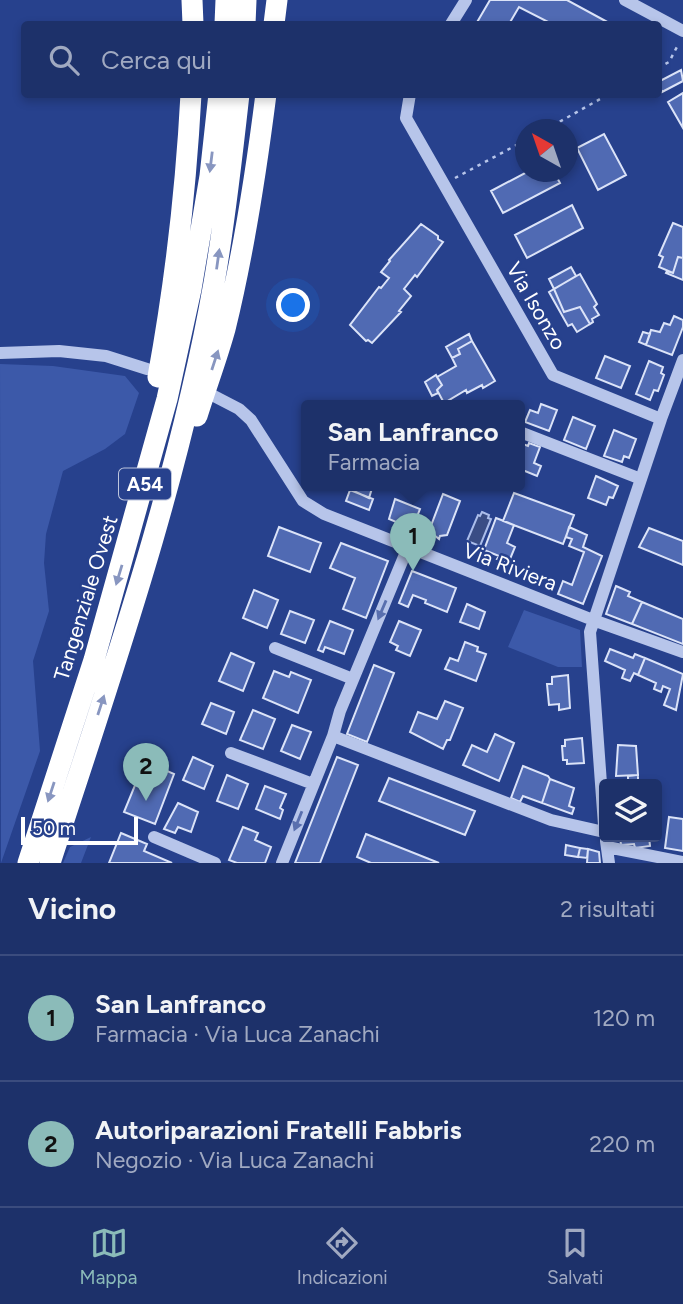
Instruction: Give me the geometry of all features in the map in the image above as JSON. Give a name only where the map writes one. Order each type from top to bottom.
[{"type":"highway","points":[[192,0],[192,21]]},
{"type":"highway","points":[[225,21],[226,0]]},
{"type":"highway","points":[[245,21],[246,0]]},
{"type":"highway","points":[[274,21],[276,0]]},
{"type":"highway","points":[[128,546],[169,315],[182,214],[191,98]]},
{"type":"highway","name":"Tangenziale Ovest","points":[[28,863],[94,660],[167,399],[191,289],[210,176],[219,98]]},
{"type":"highway","name":"A54","points":[[50,863],[146,564],[186,411],[214,284],[238,98]]},
{"type":"highway","points":[[146,564],[225,330],[250,207],[265,98]]},
{"type":"street","points":[[453,21],[466,0]]},
{"type":"street","points":[[625,0],[683,31]]},
{"type":"street","name":"Via Isonzo","points":[[409,98],[406,118],[553,375],[660,419]]},
{"type":"street","points":[[0,353],[59,351],[106,356],[147,369]]},
{"type":"street","points":[[601,779],[590,632],[660,419],[683,360]]},
{"type":"street","name":"Via Riviera","points":[[212,395],[239,409],[251,420],[303,501],[324,514],[593,620],[683,652]]},
{"type":"street","points":[[525,434],[641,479]]},
{"type":"street","points":[[282,863],[353,679],[408,547]]},
{"type":"street","points":[[275,648],[353,679]]},
{"type":"street","points":[[333,736],[599,837]]},
{"type":"street","points":[[231,753],[313,785]]},
{"type":"street","points":[[154,837],[215,863]]},
{"type":"street","points":[[606,842],[609,863]]},
{"type":"street","points":[[616,842],[683,862]]},
{"type":"path","points":[[662,66],[669,62],[678,44]]},
{"type":"path","points":[[565,119],[602,98]]},
{"type":"path","points":[[445,189],[515,147]]},
{"type":"shaded area","points":[[0,364],[53,366],[125,376],[139,393],[125,434],[105,449],[63,471],[46,534],[44,563],[49,611],[33,661],[40,751],[1,863]]},
{"type":"shaded area","points":[[482,512],[491,519],[480,546],[467,541],[478,515]]},
{"type":"shaded area","points":[[524,610],[580,630],[582,667],[558,667],[508,647]]},
{"type":"shaded area","points":[[91,837],[81,863],[63,863],[70,847]]},
{"type":"building","points":[[490,0],[567,0],[606,21],[546,21],[519,7],[511,21],[478,21]]},
{"type":"building","points":[[681,70],[683,81],[662,92],[662,80]]},
{"type":"building","points":[[683,93],[683,128],[668,102]]},
{"type":"building","points":[[604,134],[626,175],[598,190],[578,147]]},
{"type":"building","points":[[515,178],[515,182],[560,183],[503,213],[491,191]]},
{"type":"building","points":[[572,205],[583,228],[527,258],[515,235]]},
{"type":"building","points":[[673,223],[683,227],[683,258],[678,257],[673,273],[659,267],[663,257],[659,255]]},
{"type":"building","points":[[421,224],[443,242],[417,277],[415,275],[404,289],[411,296],[399,311],[401,312],[372,343],[366,341],[350,325],[389,278],[381,272],[389,260]]},
{"type":"building","points":[[678,257],[683,258],[683,280],[666,273],[673,273]]},
{"type":"building","points":[[571,267],[576,276],[554,289],[549,279]]},
{"type":"building","points":[[580,274],[597,304],[594,307],[599,315],[592,319],[590,324],[580,307],[564,312],[554,289]]},
{"type":"building","points":[[554,289],[564,312],[580,307],[590,324],[577,332],[572,324],[568,326],[549,292]]},
{"type":"building","points":[[674,316],[683,320],[683,327],[672,355],[646,345],[651,330],[660,332],[664,323],[670,325]]},
{"type":"building","points":[[643,332],[650,334],[646,345],[639,342]]},
{"type":"building","points":[[469,334],[472,341],[458,349],[460,354],[452,358],[446,347]]},
{"type":"building","points":[[472,341],[495,381],[483,388],[482,385],[449,400],[442,400],[437,390],[442,385],[437,377],[456,366],[452,358],[460,354],[458,349]]},
{"type":"building","points":[[605,356],[630,366],[621,388],[596,378]]},
{"type":"building","points":[[649,361],[663,367],[661,373],[664,375],[658,391],[654,390],[650,400],[636,394]]},
{"type":"building","points":[[436,375],[442,385],[437,390],[438,393],[432,396],[425,382]]},
{"type":"building","points":[[541,404],[557,410],[549,431],[525,422],[530,410],[538,413]]},
{"type":"building","points":[[573,417],[595,426],[586,449],[564,440]]},
{"type":"building","points":[[614,430],[636,439],[629,458],[624,456],[622,462],[604,456]]},
{"type":"building","points":[[529,443],[540,447],[534,463],[541,466],[537,476],[525,471],[525,445],[528,446]]},
{"type":"building","points":[[596,476],[618,486],[613,498],[609,497],[606,505],[588,498]]},
{"type":"building","points":[[350,491],[373,499],[369,510],[346,501]]},
{"type":"building","points":[[354,491],[371,491],[369,498]]},
{"type":"building","points":[[514,493],[574,515],[563,544],[503,521]]},
{"type":"building","points":[[443,494],[460,501],[447,535],[440,536],[439,539],[429,531]]},
{"type":"building","points":[[395,499],[420,509],[412,529],[389,519]]},
{"type":"building","points":[[496,518],[514,525],[507,543],[515,547],[508,564],[497,559],[499,556],[484,550]]},
{"type":"building","points":[[279,527],[321,543],[310,572],[268,556]]},
{"type":"building","points":[[569,527],[587,535],[583,547],[602,556],[583,604],[558,594],[563,581],[572,585],[584,552],[569,546],[572,539],[566,537]]},
{"type":"building","points":[[649,528],[683,541],[683,565],[639,547]]},
{"type":"building","points":[[341,543],[388,561],[366,618],[343,609],[355,578],[330,568]]},
{"type":"building","points":[[412,571],[456,588],[447,612],[413,595],[408,607],[399,603]]},
{"type":"building","points":[[616,586],[630,592],[628,596],[642,602],[632,624],[606,614]]},
{"type":"building","points":[[254,590],[278,600],[267,628],[243,618]]},
{"type":"building","points":[[642,602],[683,619],[683,644],[632,624]]},
{"type":"building","points":[[467,604],[485,612],[479,629],[460,622]]},
{"type":"building","points":[[290,611],[314,620],[305,643],[281,634]]},
{"type":"building","points":[[330,621],[353,630],[344,654],[325,647],[323,652],[318,650]]},
{"type":"building","points":[[399,621],[421,630],[410,656],[396,650],[398,646],[390,642]]},
{"type":"building","points":[[465,642],[478,647],[477,651],[486,654],[476,681],[445,669],[450,658],[458,661]]},
{"type":"building","points":[[610,649],[633,658],[635,654],[645,658],[638,675],[634,673],[630,681],[622,678],[625,670],[605,661]]},
{"type":"building","points":[[231,653],[254,663],[243,691],[219,681]]},
{"type":"building","points":[[645,658],[683,674],[676,710],[664,705],[670,689],[663,686],[661,692],[654,689],[656,683],[638,675]]},
{"type":"building","points":[[374,665],[394,673],[367,742],[347,734]]},
{"type":"building","points":[[274,671],[289,677],[291,672],[311,680],[298,713],[263,698]]},
{"type":"building","points":[[568,675],[570,708],[559,710],[559,704],[549,705],[547,684],[552,684],[552,677]]},
{"type":"building","points":[[445,701],[463,708],[450,740],[447,740],[443,749],[410,732],[418,712],[437,719]]},
{"type":"building","points":[[211,703],[234,712],[226,734],[202,724]]},
{"type":"building","points":[[253,710],[275,719],[263,749],[240,740]]},
{"type":"building","points":[[292,725],[311,732],[300,759],[281,751]]},
{"type":"building","points":[[495,734],[514,743],[499,781],[463,765],[472,745],[487,752]]},
{"type":"building","points":[[582,738],[584,763],[567,764],[567,760],[563,760],[562,746],[565,746],[565,740]]},
{"type":"building","points":[[618,745],[636,746],[638,775],[616,776]]},
{"type":"building","points":[[193,757],[213,766],[204,789],[183,780]]},
{"type":"building","points":[[337,757],[358,765],[320,863],[295,863]]},
{"type":"building","points":[[145,761],[174,774],[155,824],[124,812]]},
{"type":"building","points":[[523,766],[550,779],[542,803],[523,796],[520,802],[511,798]]},
{"type":"building","points":[[227,775],[248,784],[238,809],[217,801]]},
{"type":"building","points":[[638,775],[638,779],[628,779],[628,776]]},
{"type":"building","points":[[389,778],[475,811],[465,835],[379,801]]},
{"type":"building","points":[[550,779],[574,788],[569,806],[574,808],[572,814],[542,803]]},
{"type":"building","points":[[265,786],[286,794],[280,808],[283,810],[280,819],[256,809]]},
{"type":"building","points":[[178,803],[198,812],[191,832],[178,827],[175,833],[164,829]]},
{"type":"building","points":[[669,817],[683,819],[683,851],[665,848]]},
{"type":"building","points":[[243,827],[258,833],[255,840],[271,847],[265,863],[237,863],[229,860]]},
{"type":"building","points":[[121,833],[147,844],[144,851],[172,863],[109,863]]},
{"type":"building","points":[[366,834],[439,863],[371,863],[357,857]]},
{"type":"building","points":[[621,842],[650,842],[650,846],[635,848],[634,844],[621,845]]},
{"type":"building","points":[[566,845],[580,848],[578,857],[565,855]]},
{"type":"building","points":[[580,848],[588,849],[587,858],[578,857]]},
{"type":"building","points":[[588,849],[599,852],[600,863],[587,863]]},
{"type":"place","name":"San Lanfranco","points":[[413,571]]},
{"type":"place","name":"Autoriparazioni Fratelli Fabbris","points":[[146,801]]}]
